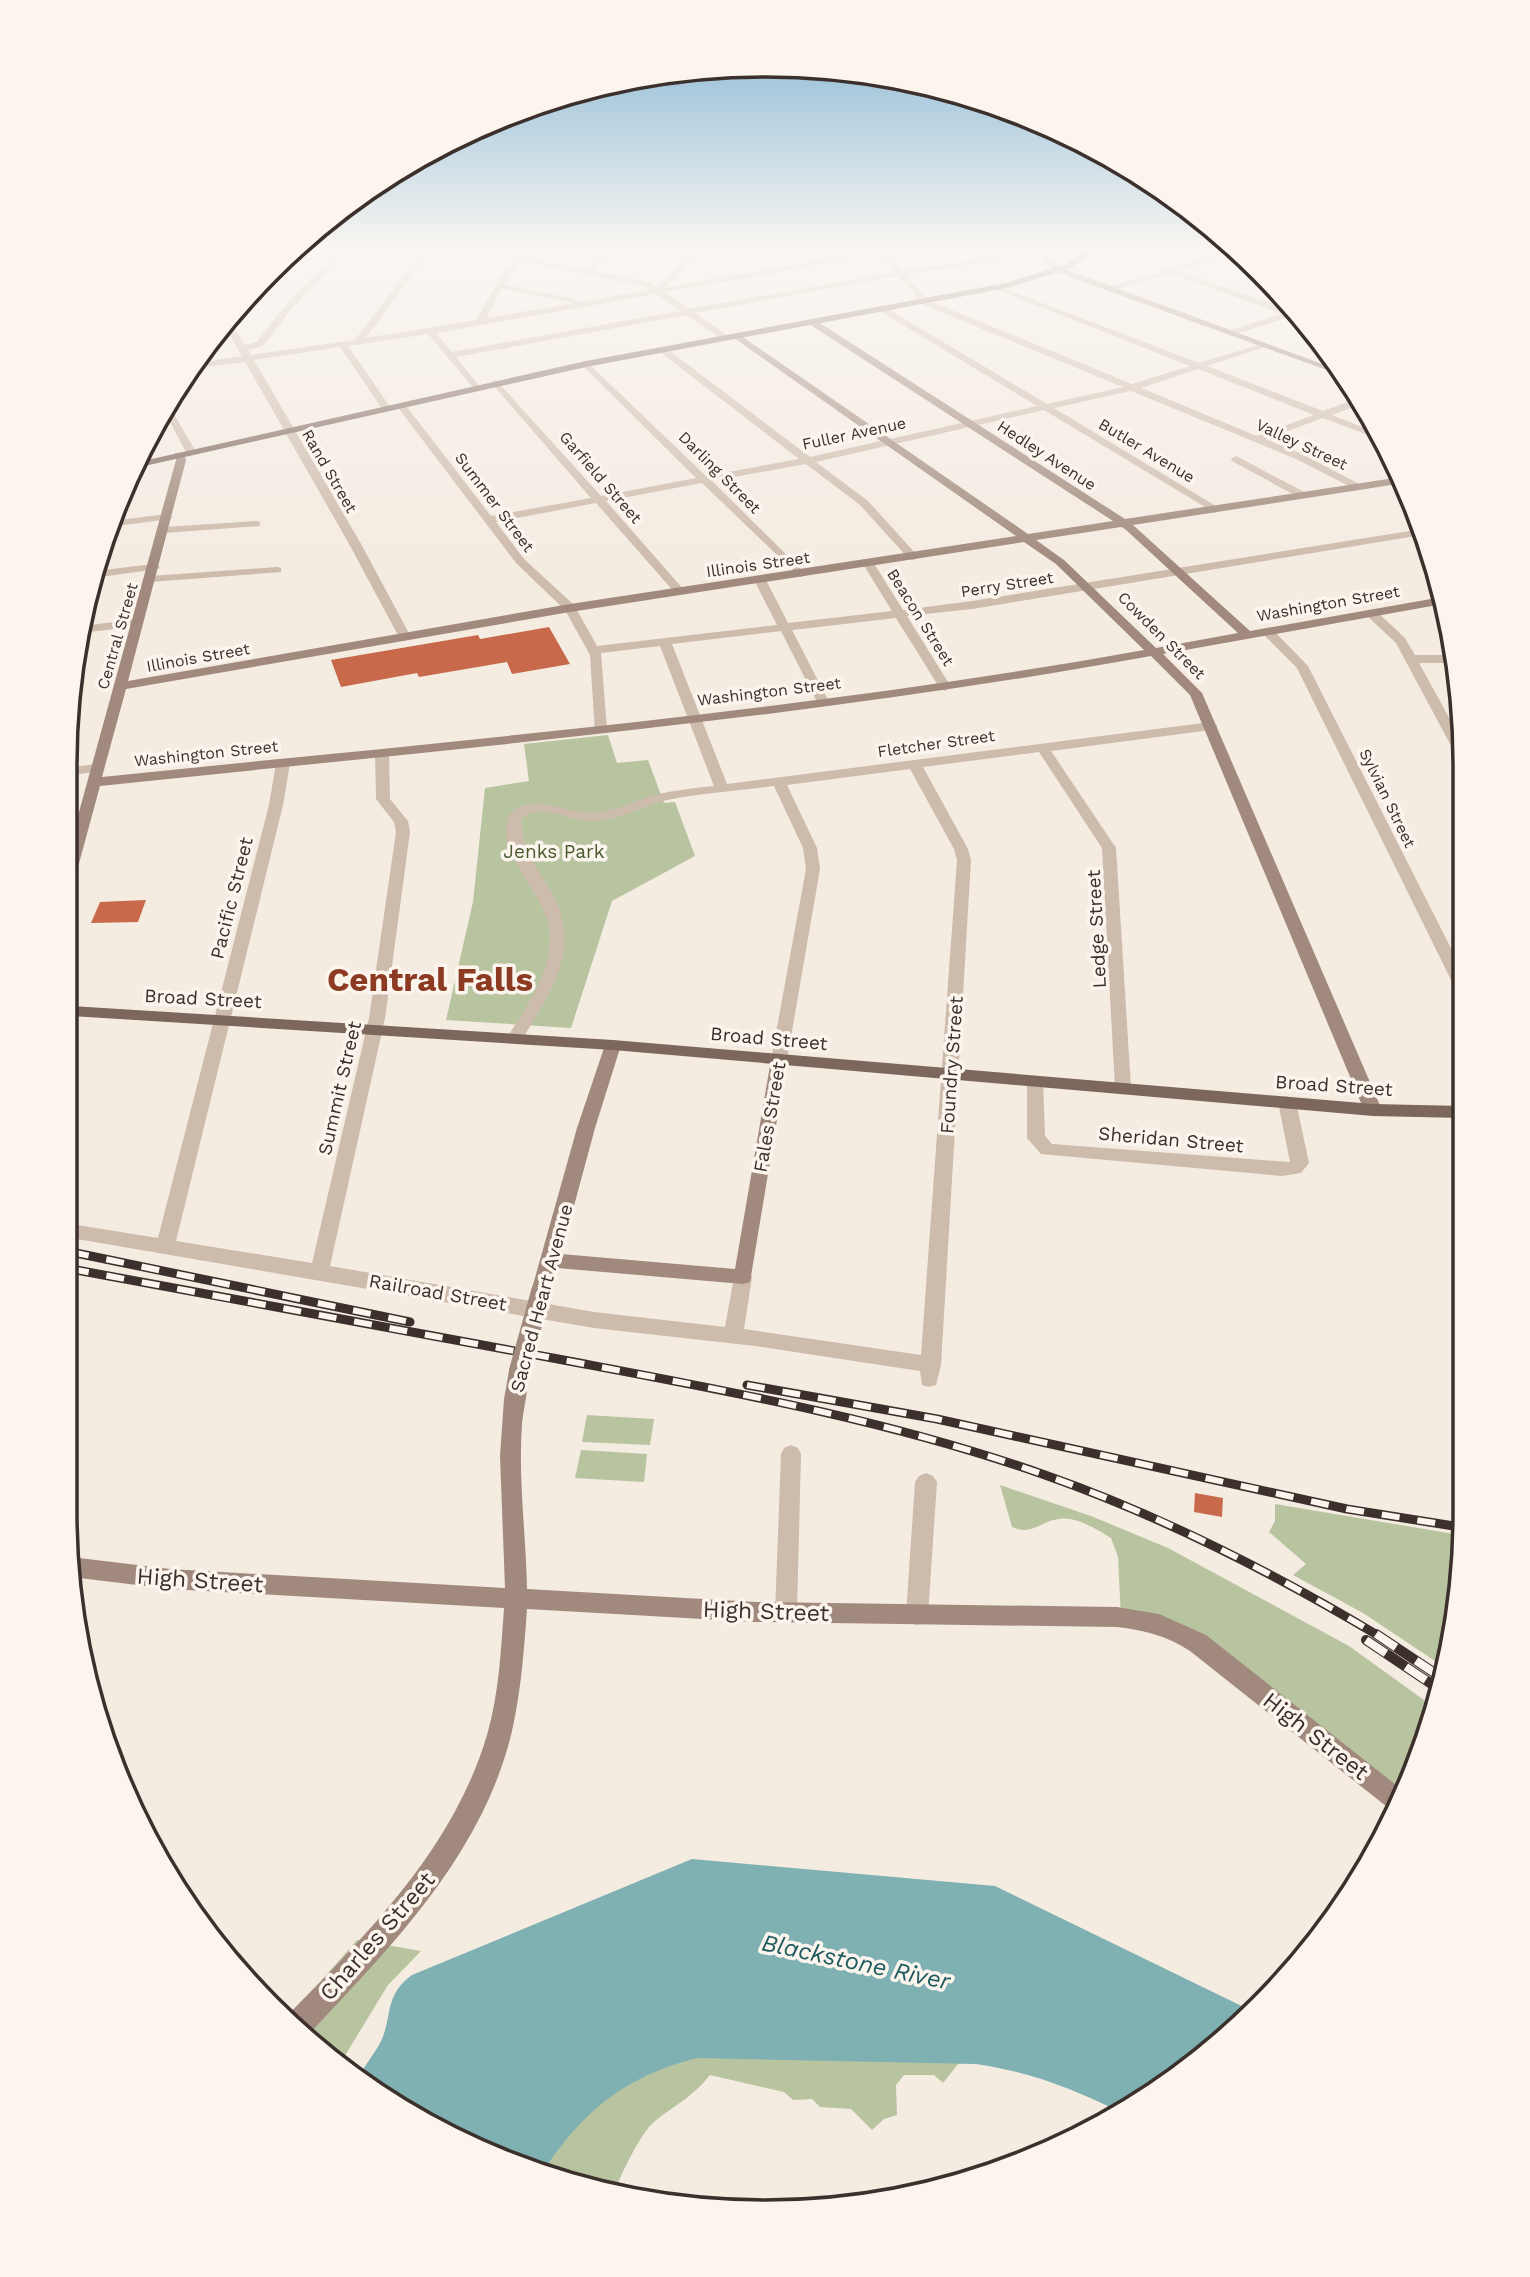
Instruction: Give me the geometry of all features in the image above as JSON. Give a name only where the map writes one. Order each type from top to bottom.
[{"type":"main road","points":[[147,462],[496,383],[640,354]]},
{"type":"main road","name":"Broad Street","points":[[77,1011],[614,1045],[1373,1110],[1453,1112]]},
{"type":"street","points":[[207,363],[242,354]]},
{"type":"street","name":"Rand Street","points":[[248,354],[405,637]]},
{"type":"street","points":[[349,354],[386,408]]},
{"type":"street","points":[[454,354],[450,355],[477,388]]},
{"type":"street","points":[[669,354],[872,510],[913,557]]},
{"type":"street","name":"Cowden Street","points":[[763,354],[1028,539],[1088,587],[1196,693],[1373,1110]]},
{"type":"street","name":"Hedley Avenue","points":[[862,354],[1124,524],[1248,636]]},
{"type":"street","name":"Butler Avenue","points":[[958,354],[1215,510]]},
{"type":"street","name":"Valley Street","points":[[1052,354],[1298,456],[1357,487]]},
{"type":"street","points":[[1169,354],[1367,432]]},
{"type":"street","name":"Fuller Avenue","points":[[488,520],[809,460],[1046,408],[1133,388],[1234,354]]},
{"type":"street","points":[[1287,354],[1327,369]]},
{"type":"street","name":"Darling Street","points":[[586,364],[800,574]]},
{"type":"street","name":"Garfield Street","points":[[496,383],[680,592]]},
{"type":"street","name":"Summer Street","points":[[401,405],[520,561],[570,608],[594,650],[600,730]]},
{"type":"street","points":[[1257,439],[1351,405]]},
{"type":"street","points":[[171,418],[185,453]]},
{"type":"street","name":"Central Street","points":[[77,846],[185,453]]},
{"type":"street","points":[[1236,459],[1302,495]]},
{"type":"street","name":"Illinois Street","points":[[119,686],[570,608],[1392,482]]},
{"type":"street","points":[[121,524],[256,524]]},
{"type":"street","name":"Perry Street","points":[[594,650],[901,614],[1088,587],[1412,534]]},
{"type":"street","name":"Beacon Street","points":[[869,564],[946,687]]},
{"type":"street","points":[[104,575],[277,570]]},
{"type":"street","points":[[760,580],[823,702]]},
{"type":"street","name":"Washington Street","points":[[97,775],[283,763],[382,753],[600,730],[946,687],[1433,602]]},
{"type":"street","points":[[1371,613],[1398,636],[1452,736]]},
{"type":"street","points":[[90,629],[137,623]]},
{"type":"street","name":"Sylvian Street","points":[[1268,632],[1302,666],[1453,968]]},
{"type":"street","points":[[665,642],[722,790]]},
{"type":"street","points":[[1410,659],[1444,659]]},
{"type":"street","name":"Fletcher Street","points":[[514,1038],[555,968],[558,947],[546,894],[517,852],[516,815],[539,808],[564,810],[581,816],[602,814],[667,796],[1211,726]]},
{"type":"street","name":"Ledge Street","points":[[1042,747],[1110,848],[1123,1088]]},
{"type":"street","name":"Summit Street","points":[[319,1270],[374,1029],[403,832],[401,821],[383,799],[382,753]]},
{"type":"street","name":"Pacific Street","points":[[165,1246],[276,805],[283,763]]},
{"type":"street","name":"Foundry Street","points":[[914,764],[961,849],[964,860],[930,1372]]},
{"type":"street","points":[[77,772],[97,775]]},
{"type":"street","name":"Fales Street","points":[[733,1335],[813,869],[810,848],[779,782]]},
{"type":"street","name":"Sacred Heart Avenue","points":[[516,1599],[512,1423],[519,1371],[586,1128],[614,1045]]},
{"type":"street","name":"Sheridan Street","points":[[1035,1081],[1036,1138],[1046,1150],[1269,1169],[1295,1168],[1300,1163],[1287,1102]]},
{"type":"street","name":"Railroad Street","points":[[77,1232],[319,1270],[594,1320],[733,1335],[930,1372]]},
{"type":"street","points":[[551,1260],[743,1278]]},
{"type":"street","points":[[786,1613],[791,1454]]},
{"type":"street","points":[[917,1615],[926,1482]]},
{"type":"street","name":"High Street","points":[[79,1568],[170,1579],[786,1613],[1117,1618],[1150,1621],[1175,1629],[1198,1643],[1391,1796]]},
{"type":"street","name":"Charles Street","points":[[302,2020],[380,1940],[418,1894],[474,1805],[494,1759],[507,1711],[513,1667],[516,1599]]},
{"type":"green space","name":"Jenks Park","points":[[608,735],[617,763],[648,760],[664,803],[675,802],[695,856],[612,901],[571,1028],[446,1020],[473,902],[485,788],[529,781],[524,744]]},
{"type":"green space","points":[[587,1415],[654,1419],[650,1445],[582,1442]]},
{"type":"green space","points":[[581,1450],[647,1454],[644,1482],[575,1478]]},
{"type":"green space","points":[[1000,1485],[1091,1516],[1168,1548],[1349,1646],[1426,1702],[1401,1775],[1389,1800],[1187,1644],[1121,1618],[1118,1557],[1111,1538],[1086,1524],[1066,1519],[1053,1520],[1025,1530],[1012,1527]]},
{"type":"green space","points":[[1275,1504],[1453,1534],[1447,1602],[1436,1662],[1363,1613],[1293,1575],[1306,1564],[1269,1532],[1275,1521]]},
{"type":"green space","points":[[357,1940],[421,1951],[388,1985],[344,2057],[294,2012]]},
{"type":"green space","points":[[616,2046],[1026,2056],[1006,2070],[990,2060],[958,2064],[943,2083],[934,2075],[904,2075],[896,2085],[897,2115],[884,2119],[872,2130],[851,2109],[820,2107],[812,2099],[793,2100],[784,2092],[710,2075],[691,2095],[649,2127],[618,2184],[539,2161]]},
{"type":"water","name":"Blackstone River","points":[[692,1859],[995,1886],[1242,2006],[1184,2058],[1110,2107],[1051,2082],[976,2064],[697,2058],[647,2075],[607,2099],[573,2132],[548,2164],[502,2148],[461,2129],[421,2108],[363,2070],[379,2045],[396,1991],[412,1975]]},
{"type":"building","points":[[549,627],[570,664],[512,674],[507,662],[419,677],[417,673],[341,687],[331,660],[478,635],[480,639]]},
{"type":"building","points":[[146,900],[138,922],[91,923],[100,902]]},
{"type":"building","points":[[1195,1493],[1223,1498],[1222,1517],[1194,1512]]},
{"type":"railway","points":[[77,1253],[410,1322]]},
{"type":"railway","points":[[77,1270],[681,1382],[804,1408],[925,1438],[1045,1475],[1132,1508],[1257,1568],[1379,1636]]},
{"type":"railway","points":[[747,1385],[937,1419],[1347,1509],[1453,1526]]},
{"type":"railway","points":[[1379,1636],[1434,1673]]},
{"type":"railway","points":[[1366,1640],[1431,1684]]},
{"type":"district","name":"Central Falls","points":[[430,979]]}]
